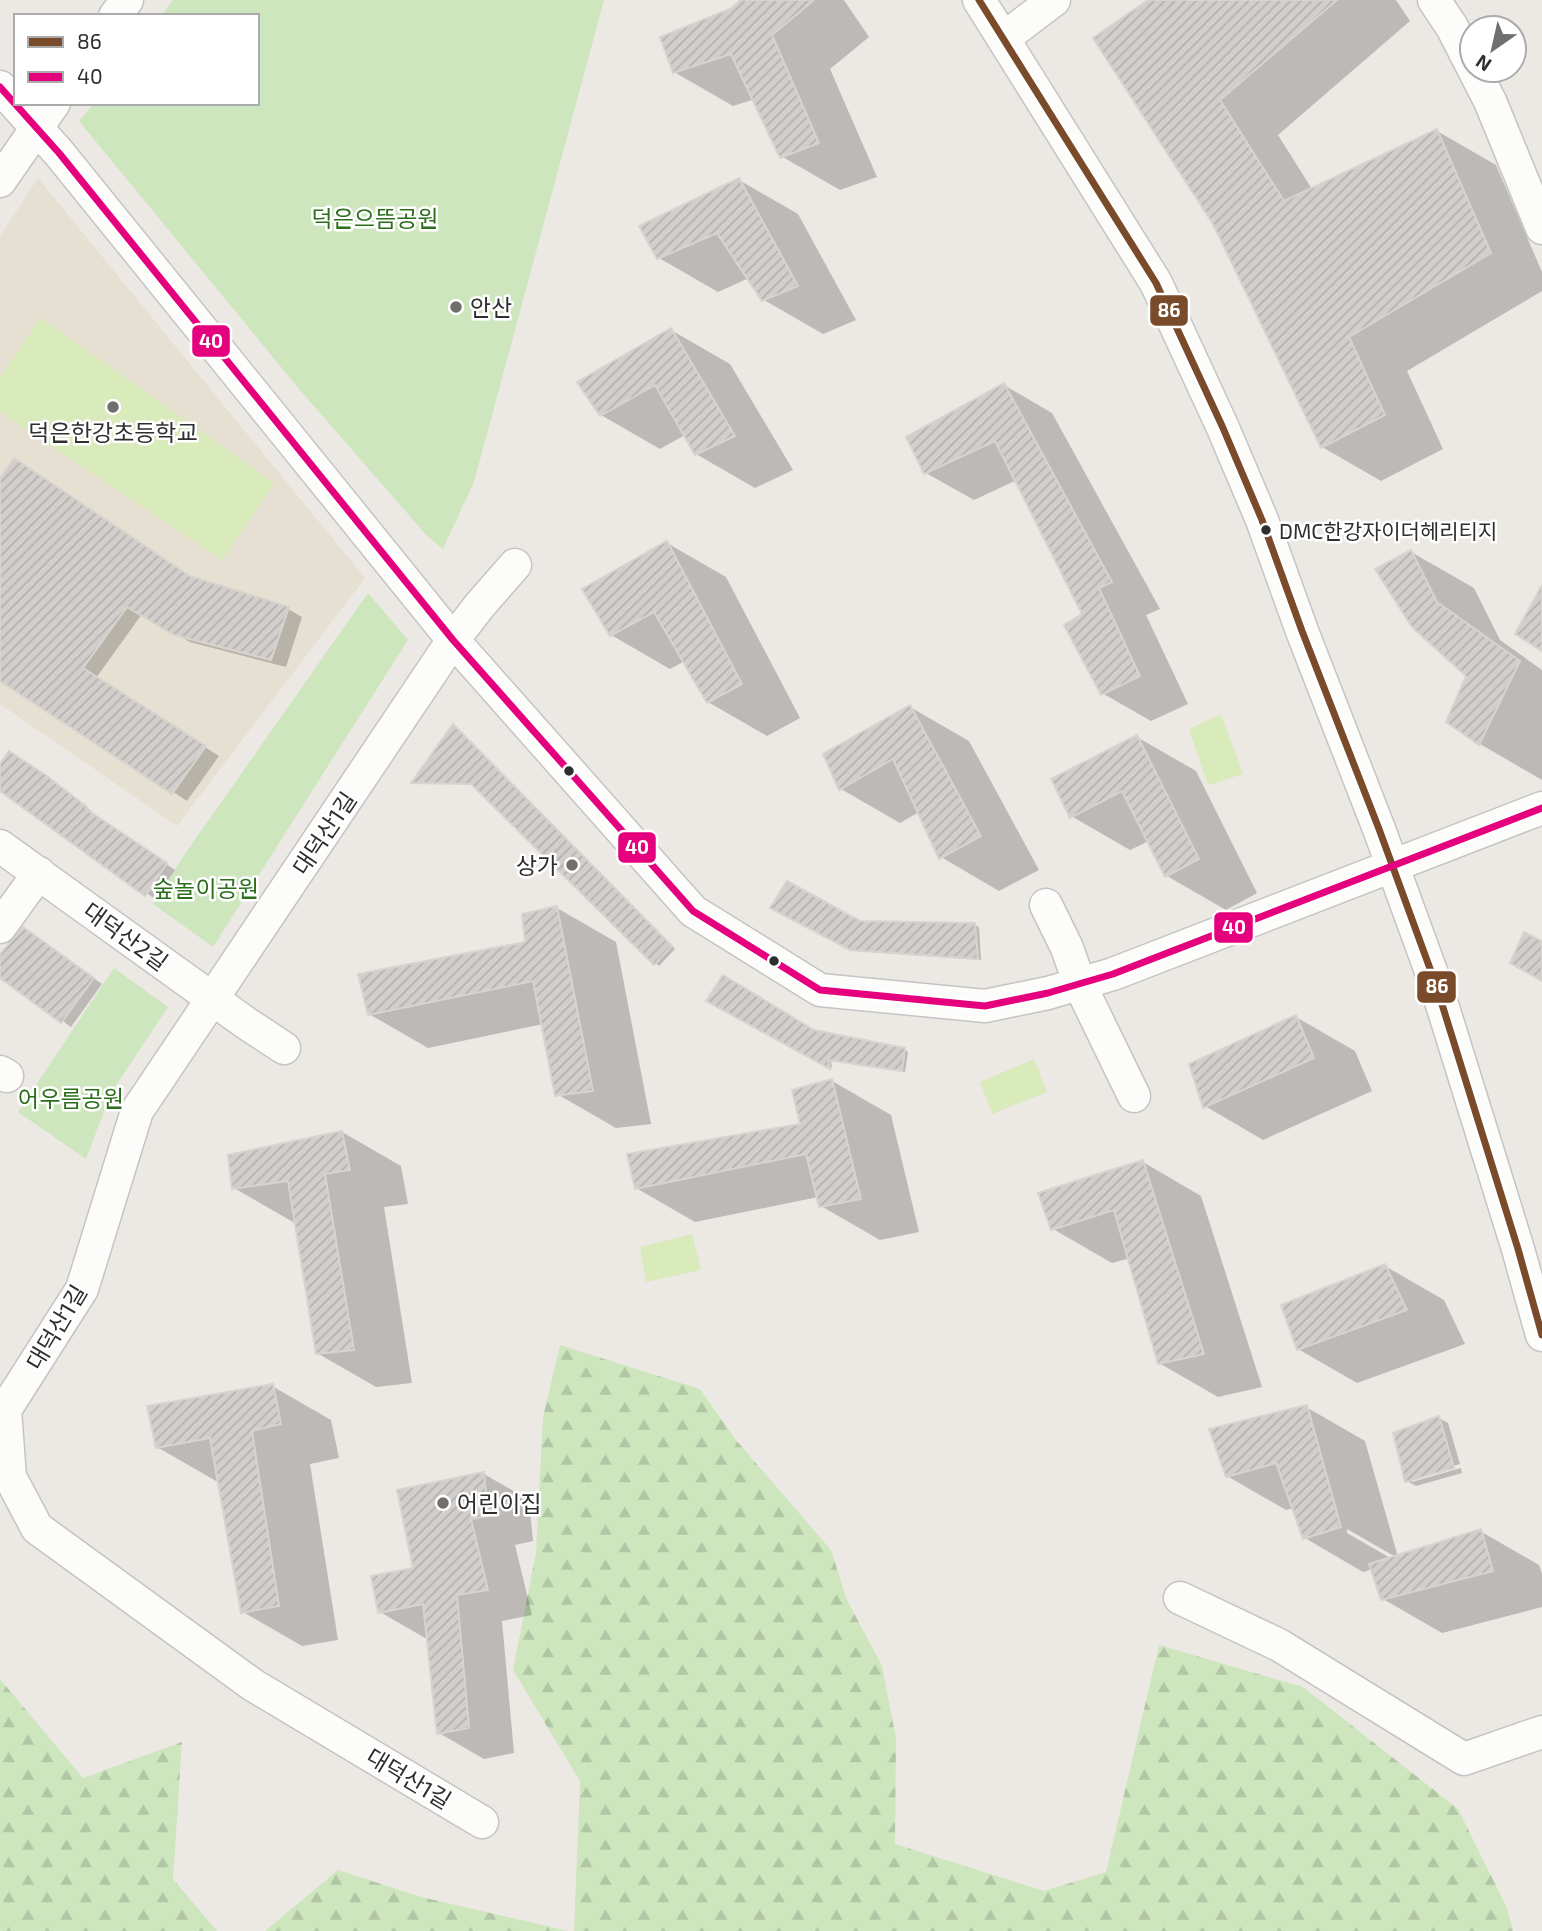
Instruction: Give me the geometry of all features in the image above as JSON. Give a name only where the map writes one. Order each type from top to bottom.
[{"type":"street","points":[[979,0],[1156,283],[1262,520],[1436,985],[1542,1335]]},
{"type":"street","points":[[1004,38],[1054,0]]},
{"type":"street","points":[[1434,0],[1458,39]]},
{"type":"street","points":[[1481,84],[1542,228]]},
{"type":"street","points":[[30,105],[46,115],[453,640],[693,911],[820,990],[985,1006],[1080,985],[1542,808]]},
{"type":"street","points":[[0,181],[46,115]]},
{"type":"street","name":"대덕산1길","points":[[482,1822],[253,1685],[37,1528],[10,1477],[5,1410],[82,1289],[137,1111],[453,640],[480,604],[515,565]]},
{"type":"street","name":"대덕산2길","points":[[0,846],[285,1048]]},
{"type":"street","points":[[0,927],[39,873]]},
{"type":"street","points":[[1046,905],[1067,948],[1080,985],[1134,1096]]},
{"type":"street","points":[[1180,1598],[1279,1645],[1464,1759],[1542,1732]]},
{"type":"shaded area","name":"덕은한강초등학교","points":[[38,178],[365,578],[177,826],[0,704],[0,236]]},
{"type":"green space","name":"덕은으뜸공원","points":[[173,0],[604,0],[474,482],[443,549],[427,536],[299,389],[79,121],[92,105],[259,105],[259,14],[162,14]]},
{"type":"green space","points":[[41,318],[274,483],[222,560],[0,412],[0,377]]},
{"type":"green space","name":"숲놀이공원","points":[[368,593],[408,640],[213,947],[153,904],[187,851]]},
{"type":"green space","points":[[1221,714],[1243,774],[1208,785],[1189,729]]},
{"type":"green space","name":"어우름공원","points":[[114,968],[168,1007],[111,1093],[86,1159],[18,1112]]},
{"type":"green space","points":[[1034,1059],[1047,1092],[992,1114],[980,1082]]},
{"type":"green space","points":[[692,1234],[701,1270],[646,1282],[640,1247]]},
{"type":"green space","points":[[560,1345],[700,1389],[736,1440],[831,1550],[847,1600],[882,1666],[896,1738],[895,1844],[1044,1891],[1106,1872],[1159,1645],[1303,1687],[1458,1809],[1507,1908],[1513,1931],[574,1931],[580,1781],[513,1670],[536,1553],[543,1417]]},
{"type":"green space","points":[[0,1679],[83,1778],[182,1742],[173,1879],[217,1931],[0,1931]]},
{"type":"green space","points":[[338,1870],[421,1897],[568,1931],[265,1931]]},
{"type":"building","points":[[741,0],[814,0],[772,35],[819,143],[780,158],[731,54],[673,73],[660,37],[730,9]]},
{"type":"building","points":[[1148,0],[1337,0],[1220,100],[1284,201],[1437,129],[1491,253],[1349,337],[1385,415],[1321,448],[1213,224],[1093,38]]},
{"type":"building","points":[[739,178],[798,286],[762,301],[717,233],[657,259],[639,226]]},
{"type":"building","points":[[671,328],[735,436],[695,455],[655,385],[600,416],[577,382]]},
{"type":"building","points":[[1004,383],[1112,582],[1099,588],[1140,676],[1101,695],[1064,625],[1082,614],[995,441],[924,474],[906,437]]},
{"type":"building","points":[[14,458],[190,576],[289,607],[271,660],[174,635],[127,607],[83,668],[206,746],[172,794],[0,681],[0,479]]},
{"type":"building","points":[[667,541],[742,684],[707,703],[654,612],[610,636],[582,589]]},
{"type":"building","points":[[1411,550],[1437,602],[1520,661],[1479,745],[1446,722],[1466,676],[1412,627],[1375,569]]},
{"type":"building","points":[[1542,585],[1542,651],[1515,634]]},
{"type":"building","points":[[910,705],[981,836],[939,859],[893,759],[839,790],[823,754]]},
{"type":"building","name":"상가","points":[[453,724],[672,946],[654,965],[471,784],[411,783]]},
{"type":"building","points":[[1137,735],[1199,859],[1165,877],[1122,791],[1070,818],[1051,779]]},
{"type":"building","points":[[9,751],[47,776],[87,807],[86,809],[167,863],[145,896],[0,791],[0,764]]},
{"type":"building","points":[[787,881],[860,921],[975,923],[978,959],[850,950],[770,908]]},
{"type":"building","points":[[557,906],[593,1091],[555,1096],[533,981],[368,1015],[358,974],[525,942],[522,914]]},
{"type":"building","points":[[23,927],[94,978],[61,1023],[0,978],[0,954]]},
{"type":"building","points":[[1524,932],[1542,941],[1542,981],[1510,963]]},
{"type":"building","points":[[723,975],[814,1030],[905,1048],[902,1071],[828,1060],[830,1069],[706,1001]]},
{"type":"building","points":[[1296,1015],[1314,1058],[1203,1108],[1189,1064]]},
{"type":"building","points":[[832,1079],[861,1199],[819,1207],[806,1154],[635,1189],[627,1154],[800,1124],[792,1090]]},
{"type":"building","points":[[342,1131],[350,1170],[325,1174],[354,1350],[316,1354],[288,1181],[232,1189],[228,1155]]},
{"type":"building","points":[[1143,1160],[1204,1354],[1158,1364],[1114,1210],[1051,1230],[1038,1193]]},
{"type":"building","points":[[1385,1264],[1407,1310],[1297,1350],[1281,1305]]},
{"type":"building","points":[[273,1384],[281,1424],[252,1431],[279,1606],[241,1613],[210,1438],[156,1448],[147,1406]]},
{"type":"building","points":[[1307,1405],[1341,1527],[1303,1539],[1276,1463],[1226,1477],[1209,1429]]},
{"type":"building","points":[[1439,1416],[1454,1468],[1405,1482],[1393,1433]]},
{"type":"building","points":[[484,1472],[488,1516],[471,1519],[488,1590],[457,1595],[469,1728],[437,1734],[423,1604],[378,1613],[371,1576],[413,1568],[397,1490]]},
{"type":"building","points":[[1481,1529],[1493,1571],[1381,1600],[1369,1564]]},
{"type":"transit line","name":"86","points":[[979,0],[1156,283],[1262,520],[1436,985],[1542,1335]]},
{"type":"transit line","name":"40","points":[[0,87],[14,103]]},
{"type":"transit line","name":"40","points":[[16,105],[59,153],[453,640],[693,911],[820,990],[985,1006],[1048,993],[1113,974],[1542,808]]},
{"type":"place","name":"안산","points":[[456,307]]},
{"type":"place","name":"덕은한강초등학교","points":[[113,407]]},
{"type":"place","name":"DMC한강자이더헤리티지","points":[[1266,530]]},
{"type":"place","name":"상가","points":[[572,865]]},
{"type":"place","name":"어린이집","points":[[443,1503]]}]
